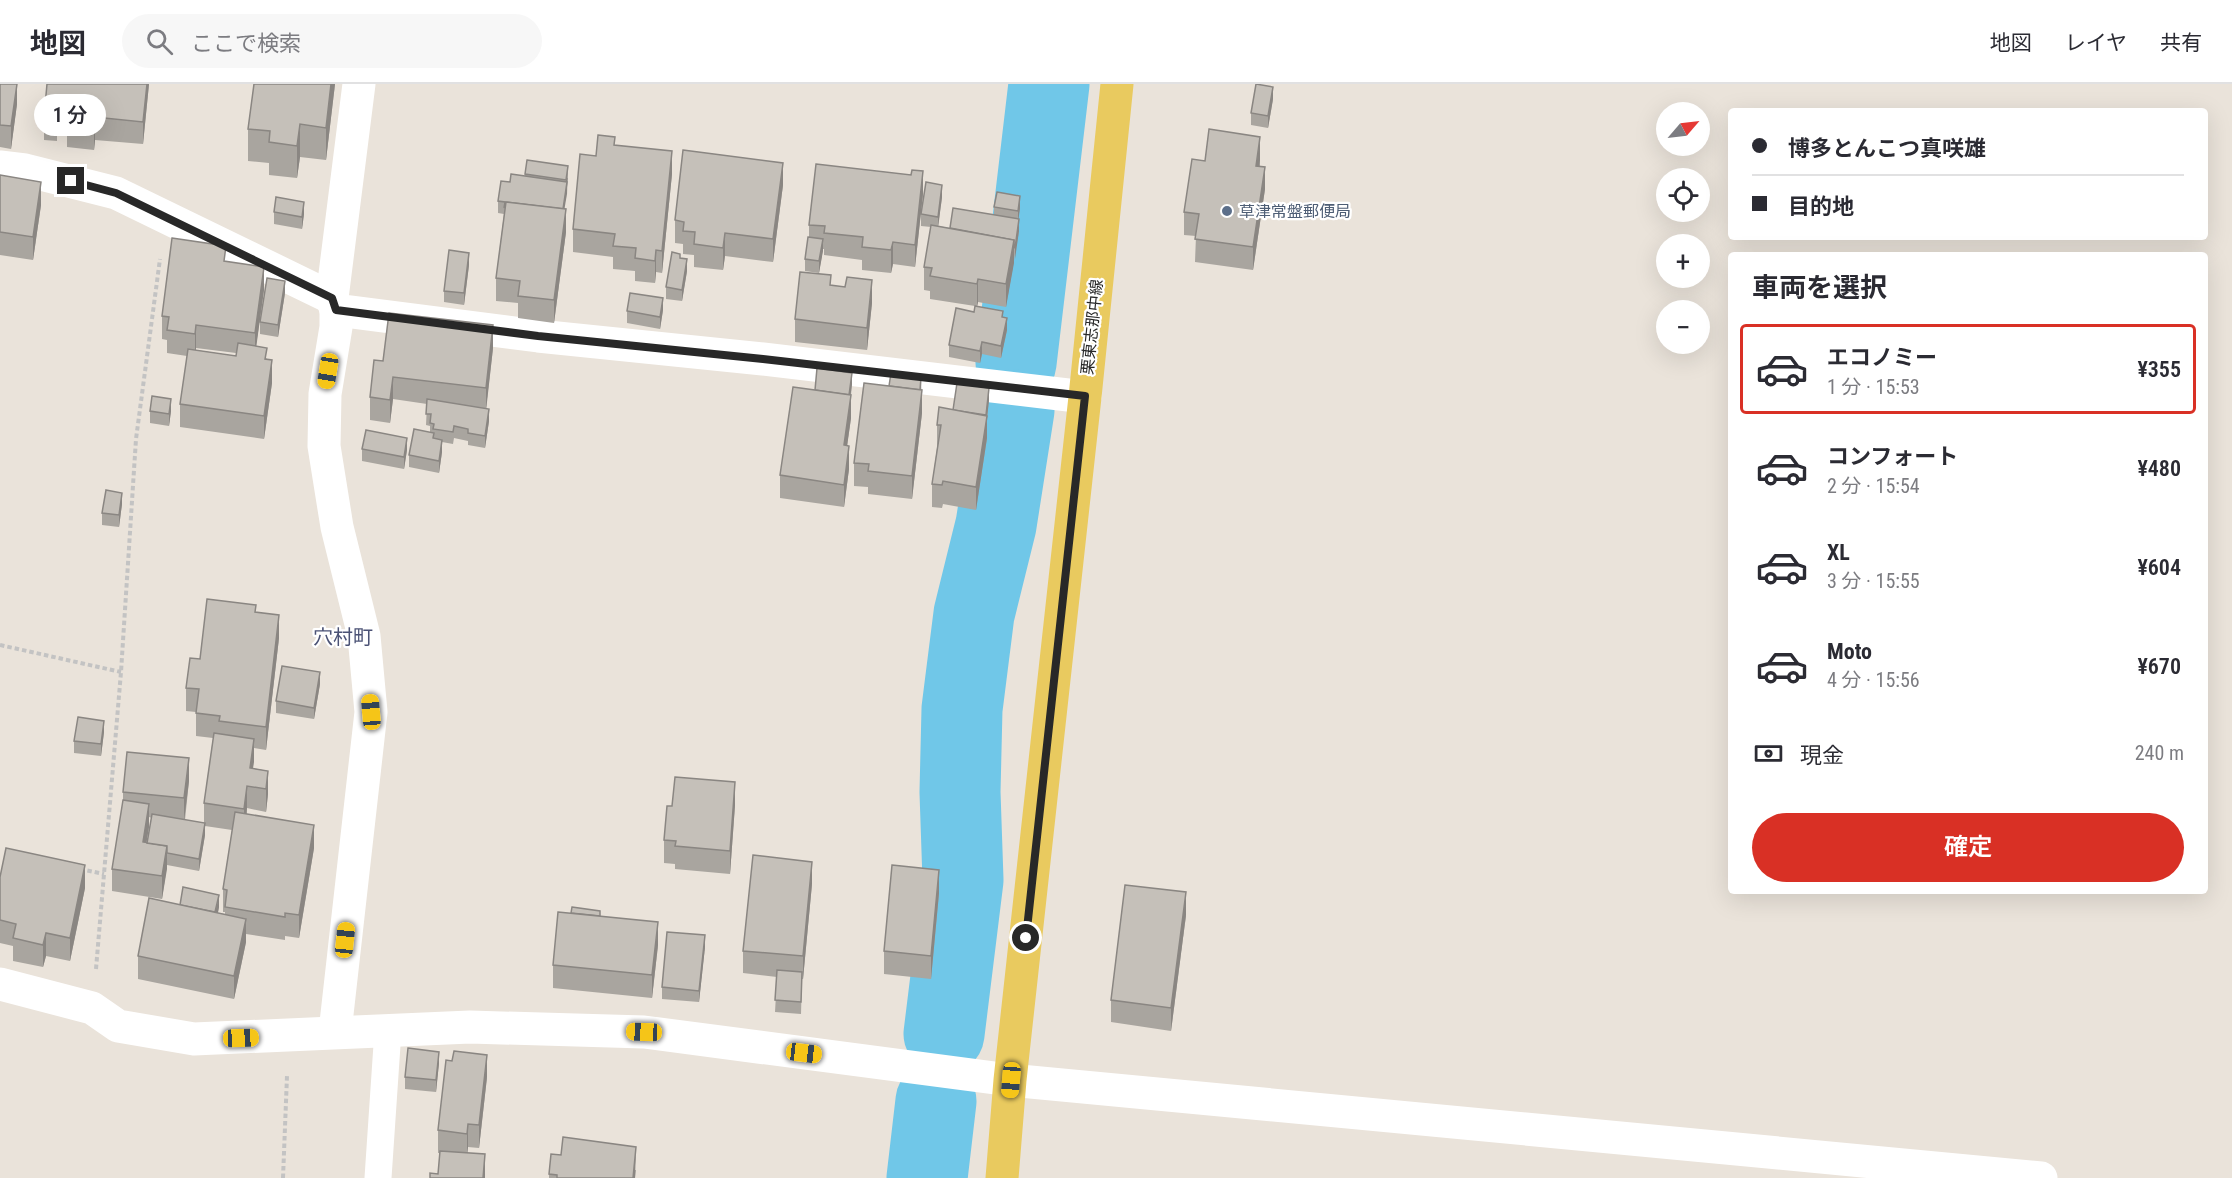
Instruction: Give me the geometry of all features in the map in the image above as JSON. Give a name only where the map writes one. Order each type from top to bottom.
[{"type":"main road","name":"栗東志那中線","points":[[1002,1178],[1117,84]]},
{"type":"street","points":[[335,1032],[371,712],[364,636],[337,528],[324,446],[325,394],[336,327],[334,304],[359,84]]},
{"type":"street","points":[[0,167],[25,170],[116,193],[334,304],[538,336],[1085,396]]},
{"type":"street","points":[[0,984],[92,1008],[118,1026],[194,1039],[470,1027],[644,1032],[1011,1080],[2041,1178]]},
{"type":"lane","points":[[378,1178],[388,1030]]},
{"type":"path","points":[[92,1008],[121,672],[136,439],[165,218]]},
{"type":"path","points":[[0,645],[121,672]]},
{"type":"path","points":[[69,867],[104,874]]},
{"type":"path","points":[[283,1178],[288,1036]]},
{"type":"building","points":[[0,84],[17,84],[11,126],[0,125]]},
{"type":"building","points":[[47,84],[147,84],[143,122],[95,117],[94,127],[67,124],[68,113],[57,112],[57,118],[44,117]]},
{"type":"building","points":[[254,84],[331,84],[326,128],[300,124],[297,146],[269,142],[270,131],[248,129]]},
{"type":"building","points":[[1256,84],[1273,87],[1268,116],[1251,113]]},
{"type":"building","points":[[1209,129],[1260,137],[1256,166],[1265,167],[1253,247],[1195,239],[1199,214],[1184,212],[1192,159],[1205,161]]},
{"type":"building","points":[[598,135],[615,137],[614,145],[672,151],[662,251],[656,250],[655,261],[635,258],[636,248],[613,246],[615,234],[573,229],[580,154],[596,156]]},
{"type":"building","points":[[683,150],[783,163],[773,239],[725,233],[723,248],[694,244],[695,232],[683,231],[684,222],[675,220]]},
{"type":"building","points":[[527,160],[568,166],[566,180],[525,174]]},
{"type":"building","points":[[816,164],[911,175],[912,170],[923,171],[915,245],[893,242],[891,250],[862,247],[863,237],[824,233],[825,226],[809,225]]},
{"type":"building","points":[[511,174],[567,182],[563,209],[506,202],[504,208],[505,202],[498,201],[501,181],[510,182]]},
{"type":"building","points":[[0,175],[41,182],[33,237],[0,232]]},
{"type":"building","points":[[926,182],[942,185],[938,217],[921,214]]},
{"type":"building","points":[[997,192],[1020,196],[1018,211],[994,207]]},
{"type":"building","points":[[276,197],[304,202],[302,217],[274,212]]},
{"type":"building","points":[[506,202],[566,209],[554,300],[518,296],[520,281],[496,278]]},
{"type":"building","points":[[953,208],[1019,219],[1015,248],[1014,240],[950,228]]},
{"type":"building","points":[[931,225],[1014,240],[1006,284],[978,279],[977,284],[930,276],[932,268],[924,267]]},
{"type":"building","points":[[808,237],[823,239],[819,261],[805,259]]},
{"type":"building","points":[[172,238],[226,246],[224,261],[264,267],[255,333],[196,325],[195,334],[167,330],[169,317],[162,316]]},
{"type":"building","points":[[449,250],[469,253],[464,293],[444,291]]},
{"type":"building","points":[[672,252],[680,254],[680,258],[687,259],[682,290],[666,287]]},
{"type":"building","points":[[800,272],[831,275],[830,285],[845,287],[847,277],[872,280],[867,328],[795,319]]},
{"type":"building","points":[[267,278],[285,281],[278,325],[260,322]]},
{"type":"building","points":[[630,293],[663,298],[660,317],[627,311]]},
{"type":"building","points":[[975,306],[1003,311],[1002,317],[1007,318],[1001,346],[982,342],[980,351],[949,345],[956,308],[974,312]]},
{"type":"building","points":[[389,313],[493,325],[486,388],[393,377],[390,400],[370,397],[374,360],[383,361]]},
{"type":"building","points":[[238,343],[267,348],[265,359],[272,360],[264,416],[180,404],[188,349],[236,356]]},
{"type":"building","points":[[817,368],[852,373],[849,395],[815,390]]},
{"type":"building","points":[[891,373],[921,377],[920,390],[889,386]]},
{"type":"building","points":[[864,383],[922,390],[912,476],[868,471],[869,464],[854,463]]},
{"type":"building","points":[[957,383],[989,388],[986,415],[953,410]]},
{"type":"building","points":[[793,387],[851,395],[844,445],[849,446],[844,485],[780,475]]},
{"type":"building","points":[[152,396],[171,399],[169,414],[150,411]]},
{"type":"building","points":[[427,399],[489,409],[485,436],[468,433],[468,429],[454,426],[453,432],[433,429],[434,424],[430,423],[431,414],[426,414]]},
{"type":"building","points":[[939,407],[987,416],[976,487],[943,481],[942,485],[932,484],[941,425],[937,425]]},
{"type":"building","points":[[414,429],[434,433],[433,438],[442,440],[439,461],[409,455]]},
{"type":"building","points":[[366,430],[407,438],[404,457],[362,449]]},
{"type":"building","points":[[106,490],[122,493],[119,515],[102,513]]},
{"type":"building","points":[[207,599],[256,605],[255,612],[279,615],[266,727],[219,721],[220,716],[196,713],[199,689],[186,688],[190,658],[200,659]]},
{"type":"building","points":[[282,666],[320,672],[314,708],[276,701]]},
{"type":"building","points":[[78,717],[104,721],[101,744],[74,741]]},
{"type":"building","points":[[214,733],[254,739],[250,768],[268,771],[266,789],[247,786],[244,809],[204,803]]},
{"type":"building","points":[[127,752],[189,758],[184,798],[123,792]]},
{"type":"building","points":[[675,777],[735,782],[730,851],[675,846],[676,841],[664,840],[667,806],[672,806]]},
{"type":"building","points":[[123,800],[149,804],[143,842],[167,846],[162,876],[112,869]]},
{"type":"building","points":[[235,812],[314,825],[299,915],[285,913],[285,917],[225,907],[227,890],[223,889]]},
{"type":"building","points":[[152,814],[205,823],[199,859],[167,853],[167,846],[147,843]]},
{"type":"building","points":[[6,848],[85,865],[70,938],[46,933],[43,945],[13,938],[16,924],[0,920],[0,877]]},
{"type":"building","points":[[753,855],[812,862],[803,956],[743,951]]},
{"type":"building","points":[[892,865],[939,870],[931,956],[884,951]]},
{"type":"building","points":[[1125,885],[1186,892],[1171,1008],[1111,1000]]},
{"type":"building","points":[[183,887],[219,895],[215,912],[180,905]]},
{"type":"building","points":[[149,898],[246,919],[234,976],[138,956]]},
{"type":"building","points":[[572,907],[600,911],[600,916],[571,913]]},
{"type":"building","points":[[558,912],[658,922],[652,975],[553,965]]},
{"type":"building","points":[[667,932],[705,935],[699,991],[662,987]]},
{"type":"building","points":[[777,970],[802,972],[801,1002],[775,1000]]},
{"type":"building","points":[[408,1048],[439,1052],[436,1080],[405,1077]]},
{"type":"building","points":[[454,1051],[487,1055],[479,1125],[468,1124],[467,1134],[438,1130],[446,1060],[452,1061]]},
{"type":"building","points":[[563,1137],[636,1147],[633,1178],[557,1178],[557,1175],[549,1174],[551,1154],[561,1155]]},
{"type":"building","points":[[440,1151],[485,1154],[483,1178],[430,1178],[430,1173],[438,1174]]},
{"type":"waterway","points":[[1016,363],[1049,84]]},
{"type":"waterway","points":[[944,1034],[963,880],[960,792],[962,709],[974,614],[996,525],[1014,410]]},
{"type":"waterway","points":[[927,1178],[936,1101]]},
{"type":"place","name":"草津常盤郵便局","points":[[1227,211]]},
{"type":"district","name":"穴村町","points":[[343,637]]},
{"type":"route","points":[[71,181],[116,193],[332,298],[336,310],[538,336],[1085,396],[1026,938]]}]
